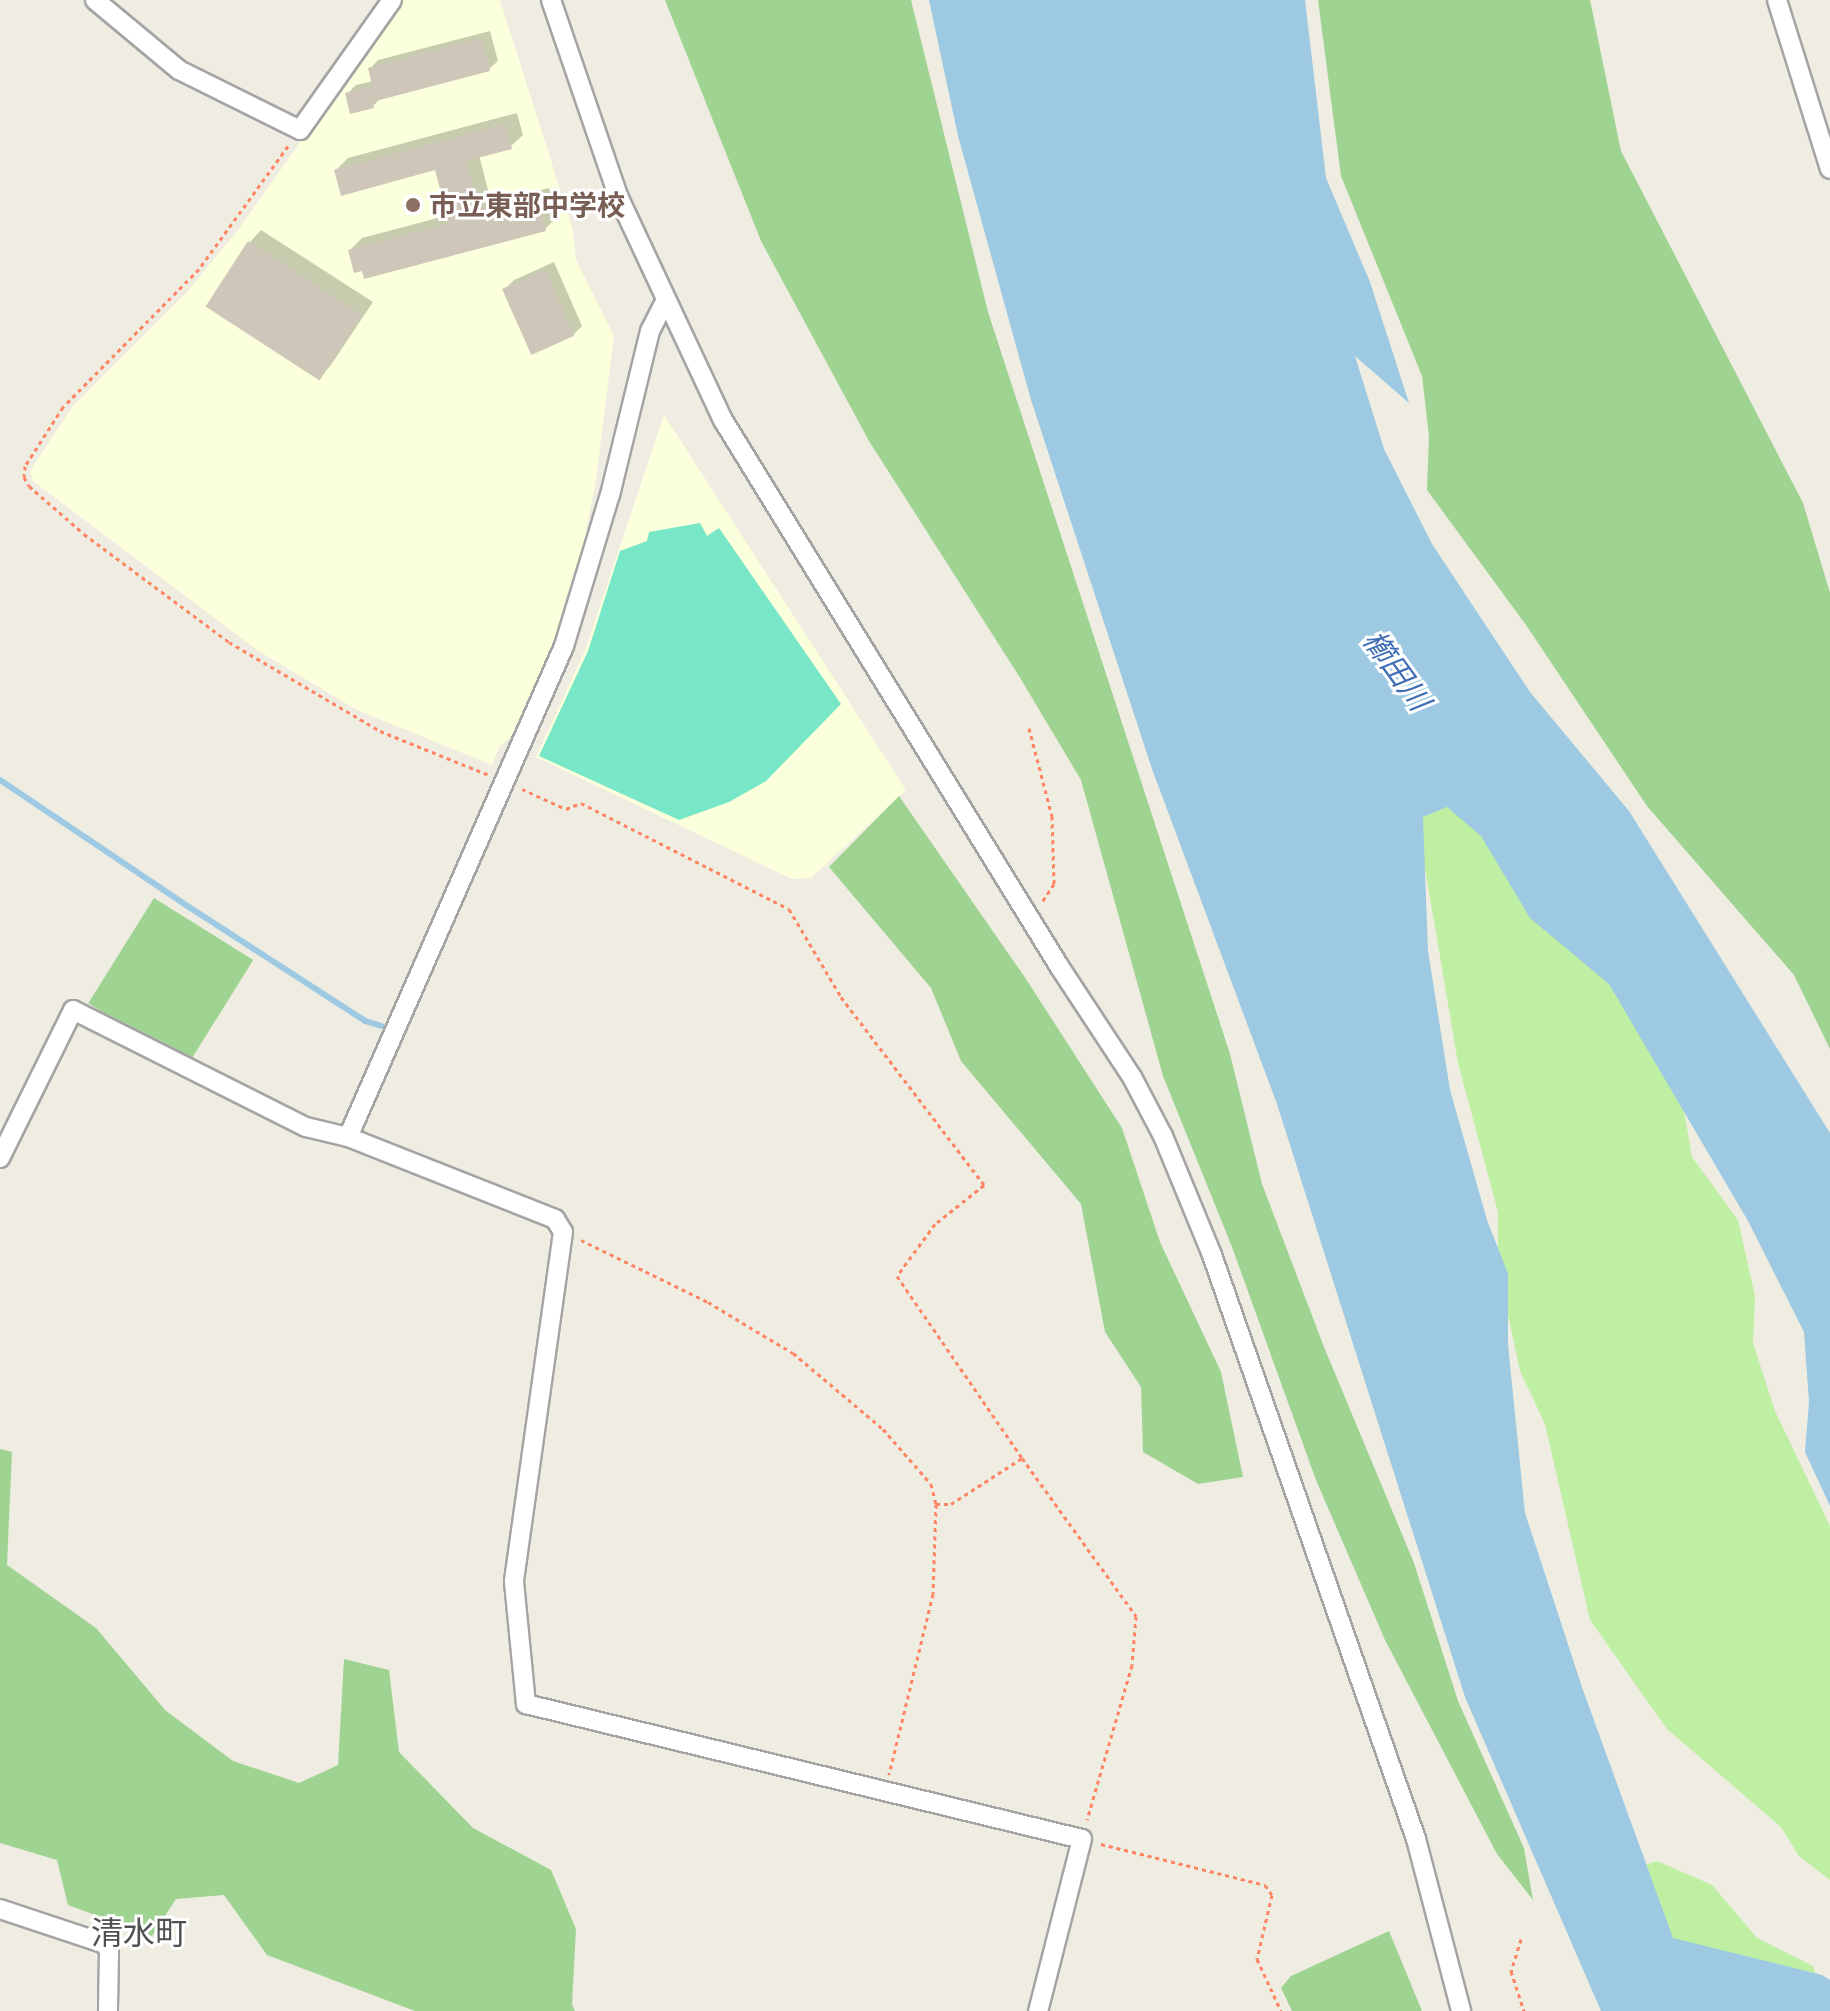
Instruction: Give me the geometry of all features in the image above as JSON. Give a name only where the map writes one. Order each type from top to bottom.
[{"type":"street","points":[[95,0],[179,70],[300,130],[392,0]]},
{"type":"street","points":[[551,0],[618,196],[723,420],[1030,919],[1132,1077],[1163,1136],[1201,1225],[1416,1839],[1461,2011]]},
{"type":"street","points":[[1777,0],[1830,169]]},
{"type":"street","points":[[348,1137],[564,646],[610,495],[650,331],[666,300]]},
{"type":"street","points":[[0,1158],[73,1010],[306,1127],[348,1137],[555,1219],[563,1232],[514,1582],[526,1704],[1082,1839],[1038,2011]]},
{"type":"street","points":[[0,1909],[105,1944],[109,1951],[108,2011]]},
{"type":"path","points":[[300,130],[199,269],[63,407],[25,466],[24,477],[29,486],[84,534],[229,642],[380,731],[566,809],[581,803],[789,909],[841,997],[984,1185],[935,1224],[897,1276],[1022,1458],[1136,1616],[1132,1665],[1082,1839],[1265,1885],[1272,1895],[1257,1959],[1281,2011]]},
{"type":"path","points":[[1029,728],[1052,816],[1054,884],[1030,919]]},
{"type":"path","points":[[563,1232],[708,1302],[793,1353],[883,1429],[931,1484],[936,1504],[933,1594],[885,1791]]},
{"type":"path","points":[[936,1504],[951,1504],[1022,1458]]},
{"type":"path","points":[[1521,1939],[1511,1971],[1524,2011]]},
{"type":"shaded area","points":[[401,0],[500,0],[573,230],[576,260],[614,336],[596,480],[586,530],[590,537],[558,635],[514,734],[499,747],[492,765],[357,710],[257,650],[33,481],[30,471],[73,406],[187,292],[238,230]]},
{"type":"shaded area","points":[[664,415],[906,790],[811,878],[792,879],[536,757],[586,648]]},
{"type":"green space","points":[[665,0],[911,0],[988,312],[1230,1054],[1262,1184],[1324,1347],[1414,1563],[1458,1701],[1524,1848],[1533,1900],[1497,1854],[1385,1640],[1316,1480],[1232,1247],[1163,1076],[1081,780],[1019,676],[869,441],[761,241]]},
{"type":"green space","points":[[1318,0],[1590,0],[1621,151],[1803,503],[1830,593],[1830,1049],[1794,975],[1647,806],[1526,625],[1427,490],[1429,436],[1422,376],[1341,176]]},
{"type":"green space","points":[[700,523],[707,536],[719,528],[841,704],[766,781],[729,802],[679,820],[539,756],[588,651],[620,551],[647,541],[649,532]]},
{"type":"green space","points":[[1412,791],[1502,799],[1680,1088],[1692,1157],[1738,1220],[1755,1296],[1753,1343],[1775,1411],[1830,1526],[1830,1880],[1799,1856],[1781,1827],[1667,1729],[1590,1620],[1545,1424],[1520,1371],[1498,1268],[1498,1212],[1458,1063]]},
{"type":"green space","points":[[899,796],[1026,979],[1122,1128],[1160,1242],[1221,1372],[1243,1477],[1198,1484],[1143,1452],[1141,1387],[1105,1332],[1081,1204],[961,1061],[931,988],[829,867]]},
{"type":"green space","points":[[154,898],[253,960],[188,1065],[88,1003]]},
{"type":"green space","points":[[0,1449],[12,1452],[7,1565],[96,1628],[165,1710],[233,1761],[299,1783],[338,1765],[344,1659],[389,1670],[399,1752],[473,1828],[551,1870],[576,1929],[572,2004],[575,2011],[415,2011],[267,1955],[224,1895],[176,1899],[152,1936],[68,1905],[57,1860],[0,1843]]},
{"type":"green space","points":[[1657,1861],[1712,1885],[1757,1938],[1813,1966],[1828,2011],[1691,2011],[1639,1867]]},
{"type":"green space","points":[[1389,1931],[1422,2011],[1292,2011],[1281,1988],[1291,1976]]},
{"type":"water","name":"櫛田川","points":[[929,0],[1305,0],[1326,178],[1370,282],[1409,403],[1355,356],[1384,449],[1432,544],[1530,692],[1629,811],[1830,1133],[1830,1506],[1805,1452],[1809,1402],[1804,1332],[1748,1221],[1609,984],[1530,918],[1481,836],[1447,807],[1423,817],[1428,951],[1450,1090],[1487,1220],[1508,1274],[1508,1345],[1525,1513],[1583,1690],[1673,1938],[1822,1975],[1830,1980],[1830,2011],[1601,2011],[1465,1697],[1277,1104],[1152,769],[1031,400],[958,136]]},
{"type":"building","points":[[482,38],[490,71],[372,102],[374,108],[350,114],[345,93],[372,86],[368,68]]},
{"type":"building","points":[[505,124],[512,149],[466,161],[479,208],[502,202],[503,208],[537,199],[546,231],[364,279],[362,271],[354,273],[348,250],[449,223],[435,170],[341,196],[334,170]]},
{"type":"building","points":[[248,241],[362,315],[320,380],[206,306]]},
{"type":"building","points":[[545,270],[574,336],[531,355],[502,289]]},
{"type":"waterway","points":[[0,780],[365,1021],[381,1026]]},
{"type":"place","name":"市立東部中学校","points":[[413,205]]},
{"type":"district","name":"清水町","points":[[139,1932]]}]
